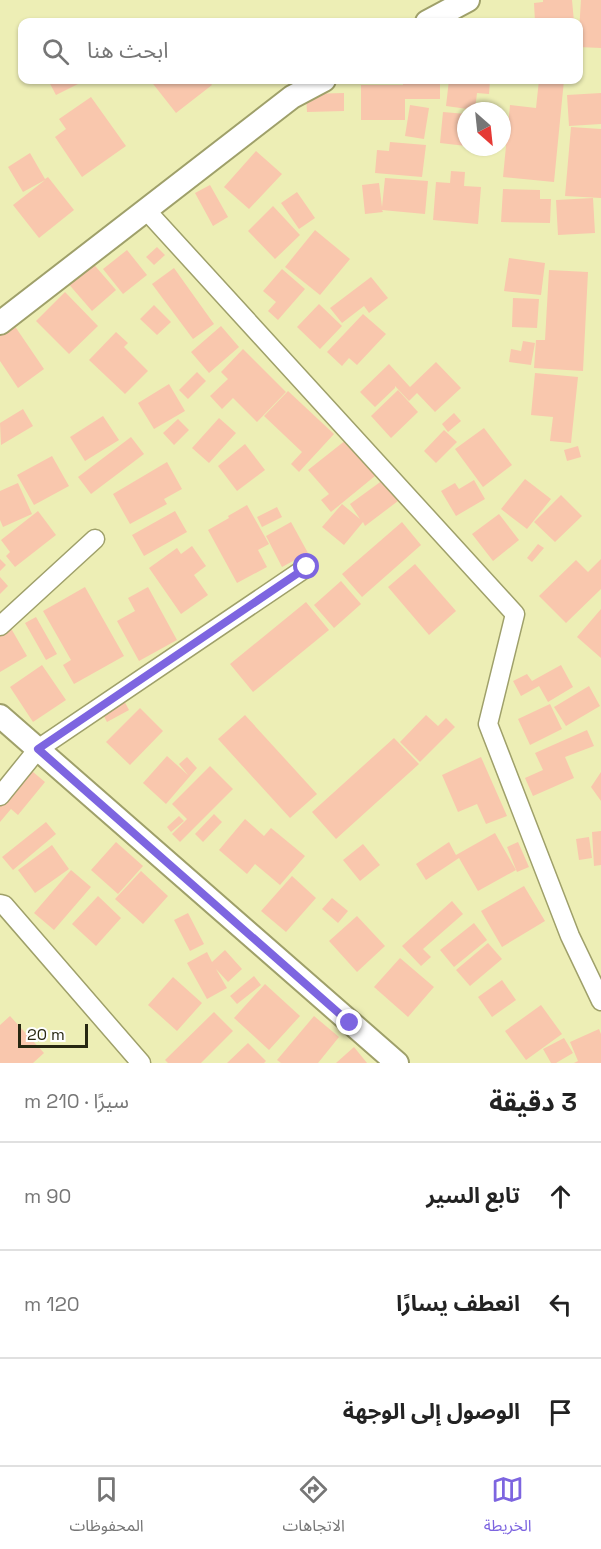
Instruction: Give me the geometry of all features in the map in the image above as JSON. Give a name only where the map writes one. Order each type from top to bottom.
[{"type":"street","points":[[434,18],[468,0]]},
{"type":"street","points":[[0,323],[292,97],[316,84]]},
{"type":"street","points":[[146,210],[515,614],[488,724],[570,936],[601,1001]]},
{"type":"street","points":[[0,626],[95,539]]},
{"type":"street","points":[[0,796],[38,749],[307,567]]},
{"type":"street","points":[[0,716],[397,1063]]},
{"type":"street","points":[[0,904],[4,905],[141,1063]]},
{"type":"building","points":[[543,0],[572,0],[574,18],[535,18],[534,3],[543,2]]},
{"type":"building","points":[[581,0],[601,0],[601,48],[583,47],[583,18],[580,18]]},
{"type":"building","points":[[50,84],[78,84],[56,95]]},
{"type":"building","points":[[153,84],[211,84],[212,85],[176,113]]},
{"type":"building","points":[[440,84],[440,99],[405,99],[405,120],[361,120],[361,85]]},
{"type":"building","points":[[449,84],[490,84],[489,94],[477,93],[476,102],[457,102],[457,108],[446,106]]},
{"type":"building","points":[[539,84],[564,84],[554,182],[503,177],[505,156],[511,156],[511,105],[536,108]]},
{"type":"building","points":[[344,93],[344,111],[307,112],[306,94]]},
{"type":"building","points":[[601,93],[601,124],[569,126],[567,95]]},
{"type":"building","points":[[91,97],[126,146],[82,177],[55,137],[66,129],[59,119]]},
{"type":"building","points":[[410,105],[429,108],[424,139],[405,136]]},
{"type":"building","points":[[443,112],[457,113],[457,145],[440,143]]},
{"type":"building","points":[[571,127],[601,129],[601,198],[565,196]]},
{"type":"building","points":[[390,142],[426,145],[422,177],[375,173],[377,150],[389,151]]},
{"type":"building","points":[[256,151],[282,174],[249,209],[224,187]]},
{"type":"building","points":[[30,153],[45,179],[48,177],[74,210],[39,238],[13,205],[45,180],[23,192],[8,167]]},
{"type":"building","points":[[451,171],[465,172],[464,186],[481,187],[478,224],[433,220],[436,182],[450,183]]},
{"type":"building","points":[[385,178],[428,181],[425,214],[382,210],[383,212],[365,214],[362,185],[379,183],[382,207]]},
{"type":"building","points":[[210,185],[228,217],[213,226],[195,193]]},
{"type":"building","points":[[503,189],[540,190],[540,199],[551,199],[550,223],[501,222]]},
{"type":"building","points":[[297,192],[315,218],[299,229],[281,203]]},
{"type":"building","points":[[593,198],[595,233],[558,235],[556,200]]},
{"type":"building","points":[[273,206],[300,235],[275,259],[248,231]]},
{"type":"building","points":[[315,230],[350,259],[320,295],[285,267]]},
{"type":"building","points":[[157,247],[165,255],[154,265],[146,257]]},
{"type":"building","points":[[127,250],[147,275],[123,294],[103,269]]},
{"type":"building","points":[[509,258],[545,263],[541,295],[504,291]]},
{"type":"building","points":[[90,260],[116,290],[92,311],[66,281]]},
{"type":"building","points":[[174,268],[214,324],[193,339],[152,284]]},
{"type":"building","points":[[282,269],[305,289],[278,320],[268,311],[276,302],[263,291]]},
{"type":"building","points":[[549,270],[588,272],[583,371],[534,368],[536,340],[545,340]]},
{"type":"building","points":[[371,277],[388,298],[369,313],[364,306],[342,323],[330,308]]},
{"type":"building","points":[[65,292],[98,326],[69,354],[36,321]]},
{"type":"building","points":[[513,298],[539,299],[537,328],[512,327]]},
{"type":"building","points":[[319,304],[342,326],[320,349],[297,327]]},
{"type":"building","points":[[154,305],[171,322],[157,335],[140,319]]},
{"type":"building","points":[[363,314],[386,334],[357,365],[349,358],[342,366],[327,352]]},
{"type":"building","points":[[12,322],[44,369],[18,388],[0,361],[0,330]]},
{"type":"building","points":[[221,326],[239,347],[209,373],[191,352]]},
{"type":"building","points":[[116,332],[128,343],[124,347],[148,371],[125,394],[89,360]]},
{"type":"building","points":[[523,341],[535,343],[531,365],[509,362],[511,349],[521,351]]},
{"type":"building","points":[[243,349],[286,392],[257,422],[233,398],[222,409],[210,396],[228,379],[221,372]]},
{"type":"building","points":[[436,362],[461,388],[435,412],[417,393],[409,401],[395,386],[375,407],[360,392],[389,364],[410,387]]},
{"type":"building","points":[[197,372],[206,381],[188,399],[179,390]]},
{"type":"building","points":[[535,373],[578,377],[571,443],[550,441],[553,417],[531,415]]},
{"type":"building","points":[[169,384],[185,411],[154,429],[138,403]]},
{"type":"building","points":[[398,390],[418,412],[391,438],[371,416]]},
{"type":"building","points":[[288,391],[334,434],[299,472],[291,464],[302,452],[264,416]]},
{"type":"building","points":[[23,409],[33,426],[1,445],[0,423]]},
{"type":"building","points":[[454,413],[461,421],[448,432],[442,424]]},
{"type":"building","points":[[103,416],[119,440],[85,461],[70,437]]},
{"type":"building","points":[[219,418],[236,433],[209,463],[192,448]]},
{"type":"building","points":[[178,419],[189,430],[174,445],[163,433]]},
{"type":"building","points":[[484,428],[512,465],[483,487],[455,449]]},
{"type":"building","points":[[444,430],[457,442],[436,463],[424,451]]},
{"type":"building","points":[[131,437],[144,454],[91,494],[78,477]]},
{"type":"building","points":[[346,440],[375,476],[331,512],[321,500],[329,494],[308,470]]},
{"type":"building","points":[[245,444],[265,470],[237,491],[218,466]]},
{"type":"building","points":[[578,446],[581,457],[567,461],[564,450]]},
{"type":"building","points":[[52,456],[69,486],[34,505],[17,475]]},
{"type":"building","points":[[167,462],[182,489],[164,499],[167,504],[130,524],[113,494]]},
{"type":"building","points":[[525,479],[551,499],[527,529],[501,509]]},
{"type":"building","points":[[383,480],[398,501],[365,526],[363,522],[344,545],[322,527],[342,504],[360,519],[350,504]]},
{"type":"building","points":[[474,480],[485,499],[456,516],[441,491],[455,483],[459,489]]},
{"type":"building","points":[[18,483],[32,514],[3,527],[0,520],[0,491]]},
{"type":"building","points":[[561,495],[582,516],[555,542],[534,522]]},
{"type":"building","points":[[247,505],[269,544],[258,550],[267,567],[237,583],[208,530]]},
{"type":"building","points":[[277,507],[282,517],[262,527],[257,517]]},
{"type":"building","points":[[38,511],[56,535],[15,567],[6,556],[10,552],[1,540]]},
{"type":"building","points":[[175,511],[187,532],[144,556],[132,535]]},
{"type":"building","points":[[499,514],[519,540],[493,561],[472,534]]},
{"type":"building","points":[[291,522],[308,553],[282,567],[266,536]]},
{"type":"building","points":[[402,522],[421,545],[362,597],[342,574]]},
{"type":"building","points":[[538,544],[544,548],[532,562],[527,558]]},
{"type":"building","points":[[192,546],[206,566],[194,575],[208,595],[181,614],[149,568],[177,548],[181,554]]},
{"type":"building","points":[[0,559],[6,565],[0,571]]},
{"type":"building","points":[[601,559],[601,589],[566,623],[539,596],[576,560],[588,572]]},
{"type":"building","points":[[415,564],[456,611],[429,635],[388,587]]},
{"type":"building","points":[[0,577],[8,586],[0,594]]},
{"type":"building","points":[[341,581],[361,604],[334,628],[314,605]]},
{"type":"building","points":[[85,587],[124,656],[74,684],[63,665],[71,660],[43,611]]},
{"type":"building","points":[[148,587],[177,640],[139,661],[117,621],[135,611],[128,598]]},
{"type":"building","points":[[306,602],[329,630],[253,692],[230,664]]},
{"type":"building","points":[[601,609],[601,658],[577,637]]},
{"type":"building","points":[[36,617],[57,654],[46,660],[25,623]]},
{"type":"building","points":[[5,618],[27,656],[0,672],[0,620]]},
{"type":"building","points":[[42,665],[66,700],[33,722],[10,687]]},
{"type":"building","points":[[561,665],[573,687],[548,702],[539,686],[521,696],[513,681],[527,674],[532,681]]},
{"type":"building","points":[[589,686],[600,706],[566,726],[554,707]]},
{"type":"building","points":[[120,693],[129,710],[107,722],[98,705]]},
{"type":"building","points":[[550,704],[562,729],[530,745],[518,719]]},
{"type":"building","points":[[140,708],[163,731],[130,765],[106,742]]},
{"type":"building","points":[[245,715],[317,794],[290,818],[218,739]]},
{"type":"building","points":[[426,715],[438,726],[446,718],[455,727],[420,762],[400,742]]},
{"type":"building","points":[[587,730],[594,746],[565,757],[574,778],[533,796],[525,778],[543,770],[535,753]]},
{"type":"building","points":[[394,738],[419,764],[336,839],[312,812]]},
{"type":"building","points":[[167,756],[188,775],[179,764],[187,757],[197,768],[166,804],[143,783]]},
{"type":"building","points":[[481,757],[507,816],[486,824],[477,804],[458,812],[442,775]]},
{"type":"building","points":[[20,761],[45,782],[18,815],[11,809],[0,822],[0,785]]},
{"type":"building","points":[[210,766],[233,789],[180,842],[172,834],[187,819],[172,804]]},
{"type":"building","points":[[601,772],[601,801],[591,787]]},
{"type":"building","points":[[214,814],[222,822],[203,842],[195,834]]},
{"type":"building","points":[[179,816],[184,821],[171,832],[167,827]]},
{"type":"building","points":[[245,819],[264,836],[271,828],[305,856],[280,885],[255,864],[247,874],[219,850]]},
{"type":"building","points":[[46,822],[56,834],[13,870],[2,857]]},
{"type":"building","points":[[601,831],[601,865],[594,866],[592,832]]},
{"type":"building","points":[[495,833],[516,870],[478,891],[459,858],[426,880],[416,864],[449,842],[456,855]]},
{"type":"building","points":[[589,837],[592,858],[579,860],[576,839]]},
{"type":"building","points":[[116,842],[143,866],[118,894],[91,870]]},
{"type":"building","points":[[518,842],[529,867],[517,872],[507,847]]},
{"type":"building","points":[[363,844],[380,865],[360,881],[343,860]]},
{"type":"building","points":[[52,845],[69,869],[35,893],[18,870]]},
{"type":"building","points":[[71,870],[91,887],[54,930],[34,913]]},
{"type":"building","points":[[141,871],[168,896],[143,924],[115,899]]},
{"type":"building","points":[[292,876],[316,898],[286,932],[261,911]]},
{"type":"building","points":[[524,886],[545,921],[502,947],[481,911]]},
{"type":"building","points":[[98,896],[121,918],[96,946],[72,924]]},
{"type":"building","points":[[332,898],[348,911],[338,923],[322,909]]},
{"type":"building","points":[[452,901],[463,914],[423,949],[431,957],[421,966],[402,946]]},
{"type":"building","points":[[188,913],[204,944],[190,951],[174,920]]},
{"type":"building","points":[[357,916],[385,946],[357,972],[329,941]]},
{"type":"building","points":[[474,923],[487,940],[454,967],[440,950]]},
{"type":"building","points":[[488,943],[502,959],[470,986],[456,970]]},
{"type":"building","points":[[225,950],[242,969],[228,982],[216,969],[227,988],[207,999],[187,963],[207,952],[212,962]]},
{"type":"building","points":[[400,958],[434,987],[408,1017],[374,987]]},
{"type":"building","points":[[254,976],[261,985],[237,1004],[230,996]]},
{"type":"building","points":[[173,977],[202,1003],[177,1031],[148,1005]]},
{"type":"building","points":[[502,980],[516,1000],[492,1017],[478,997]]},
{"type":"building","points":[[265,984],[300,1016],[269,1050],[234,1018]]},
{"type":"building","points":[[541,1005],[562,1034],[526,1060],[505,1031]]},
{"type":"building","points":[[214,1012],[233,1031],[201,1063],[168,1063],[165,1060]]},
{"type":"building","points":[[10,1016],[44,1053],[33,1063],[0,1063],[0,1025]]},
{"type":"building","points":[[314,1016],[339,1037],[318,1063],[281,1063],[277,1060]]},
{"type":"building","points":[[599,1029],[601,1063],[574,1063],[578,1061],[570,1042]]},
{"type":"building","points":[[564,1038],[573,1053],[556,1063],[551,1063],[543,1049]]},
{"type":"building","points":[[248,1043],[266,1061],[264,1063],[227,1063]]},
{"type":"building","points":[[354,1047],[367,1063],[336,1063]]},
{"type":"route","points":[[307,567],[38,749],[350,1023]]}]
